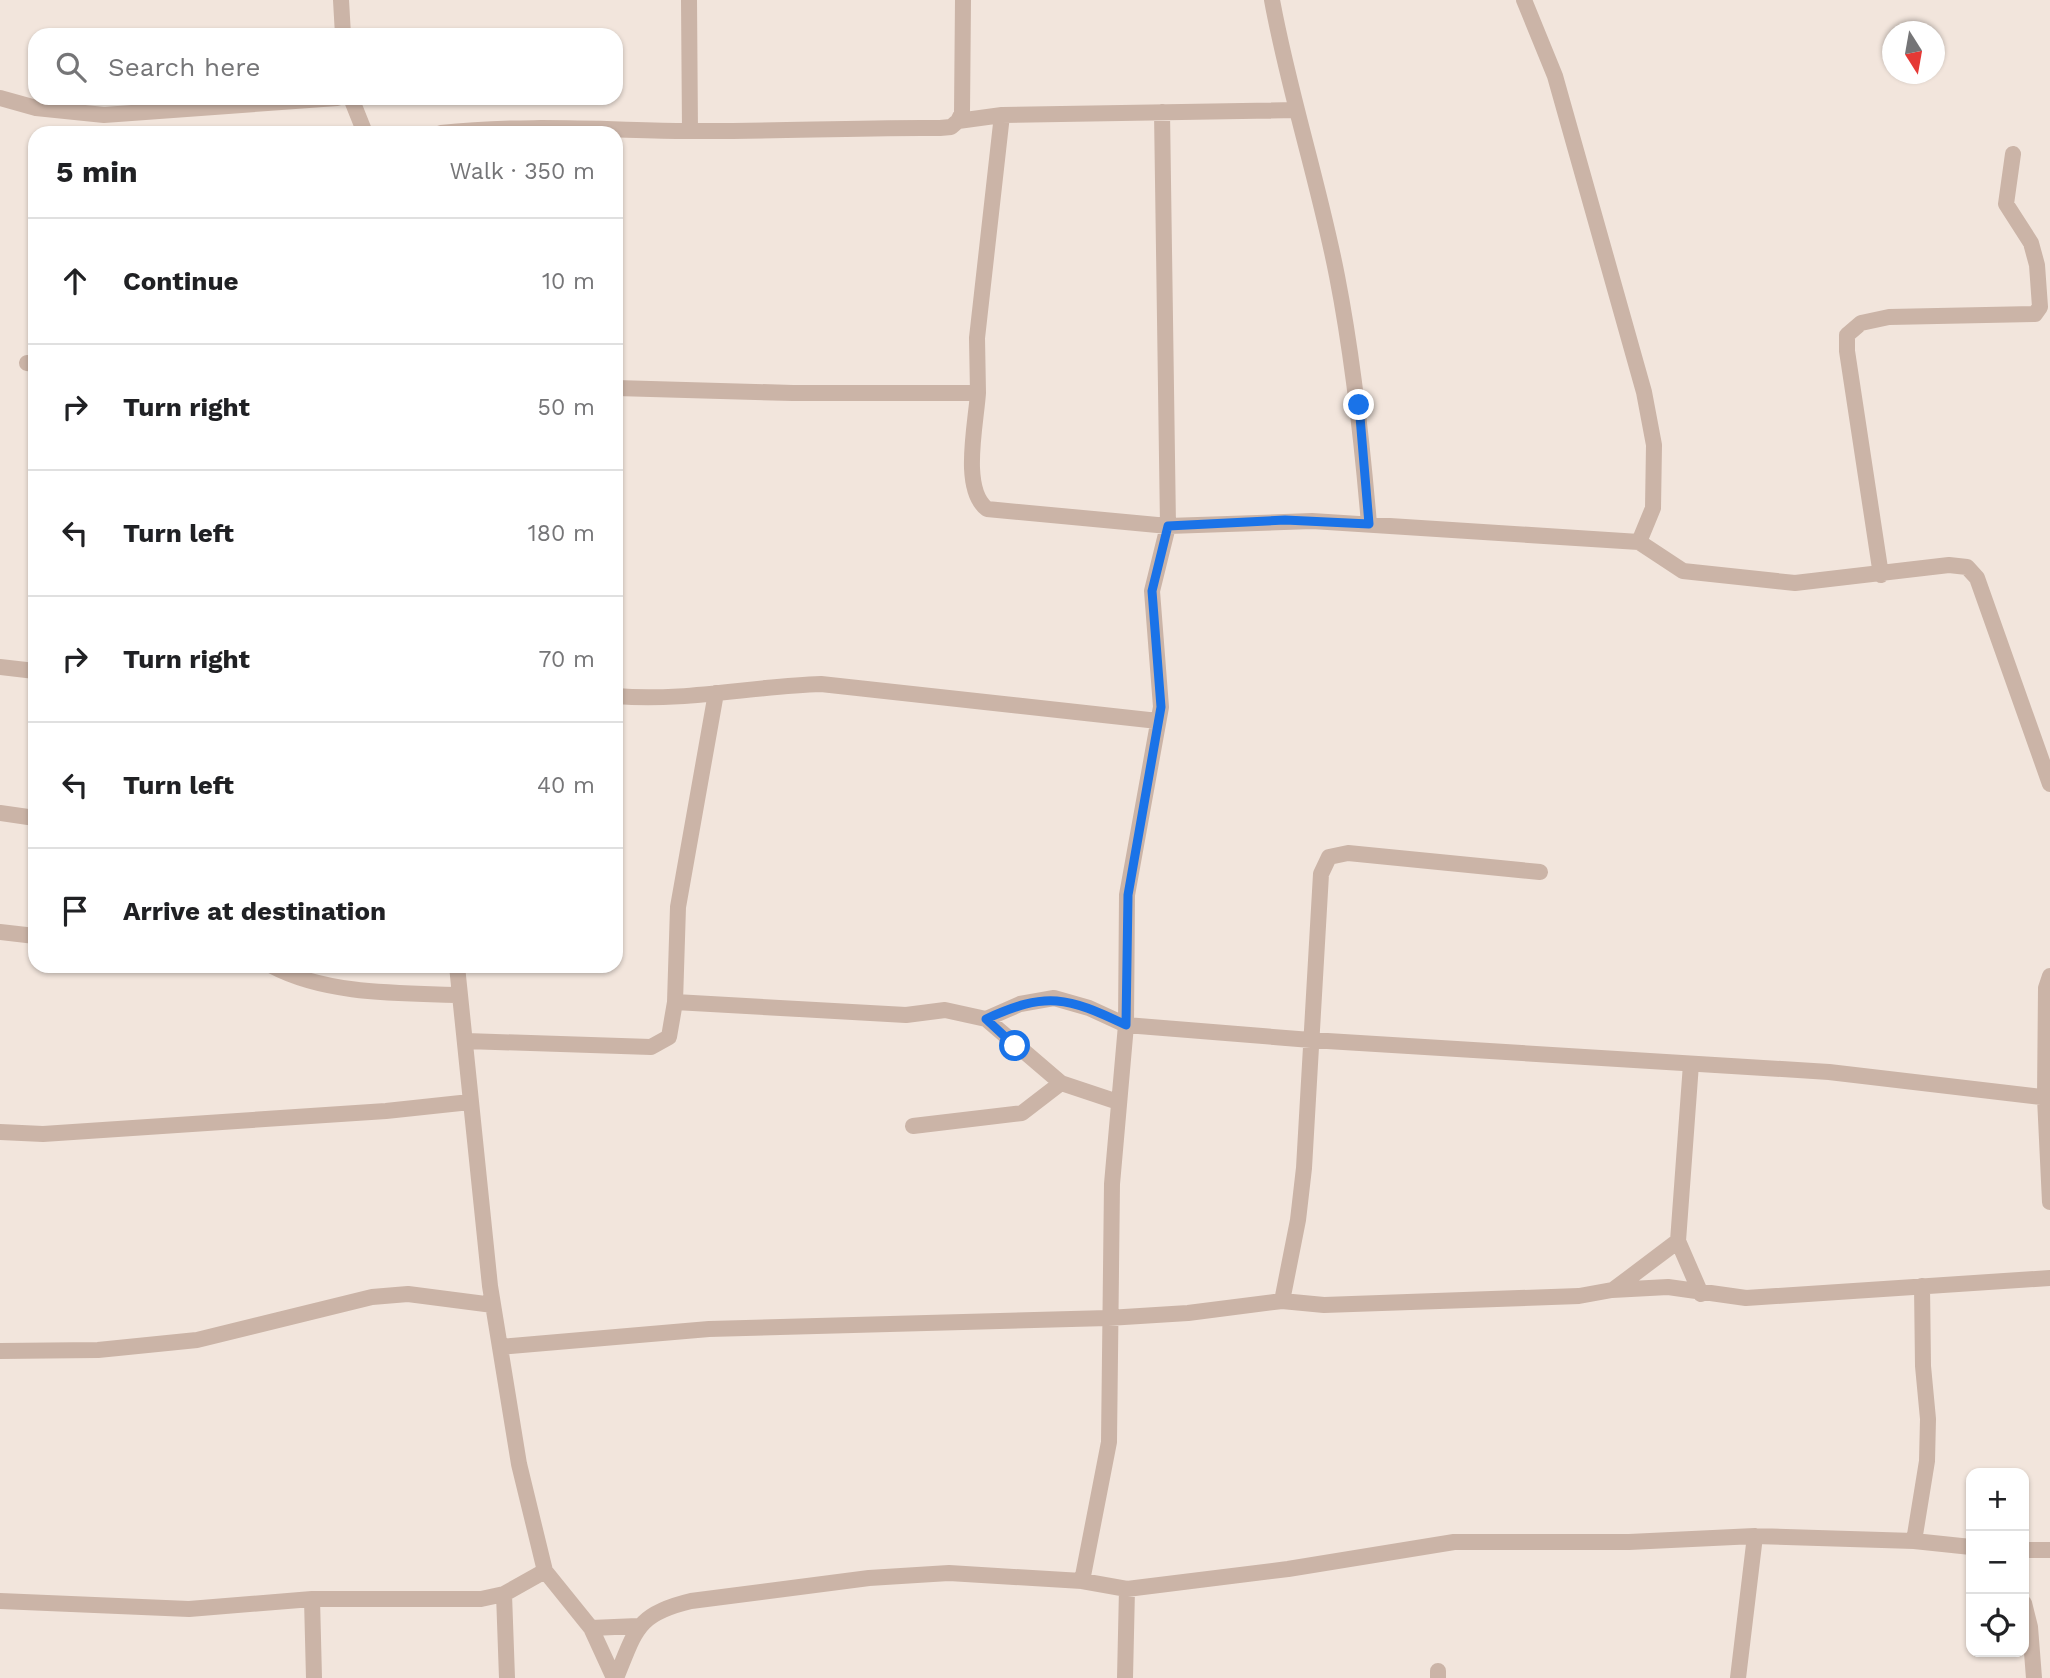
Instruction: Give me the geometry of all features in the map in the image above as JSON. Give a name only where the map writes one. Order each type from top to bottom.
[{"type":"street","points":[[341,0],[343,28]]},
{"type":"street","points":[[689,0],[690,131]]},
{"type":"street","points":[[623,130],[951,127],[962,113],[963,0]]},
{"type":"street","points":[[1272,0],[1339,287],[1359,405],[1369,524]]},
{"type":"street","points":[[1524,0],[1555,76],[1644,393],[1654,445],[1653,508],[1639,542]]},
{"type":"street","points":[[0,99],[36,108],[104,115],[241,105]]},
{"type":"street","points":[[354,105],[362,126]]},
{"type":"street","points":[[958,121],[1002,115],[1297,110]]},
{"type":"street","points":[[1082,1581],[1109,1442],[1112,1367],[1108,1318],[1112,1184],[1126,1025],[1128,895],[1161,707],[1152,591],[1168,526],[1162,112]]},
{"type":"street","points":[[1002,115],[977,338],[978,393],[972,484],[978,501],[988,509],[1168,526],[1285,520],[1639,542],[1683,570],[1795,583],[1949,565],[1966,567],[1978,579],[2050,783]]},
{"type":"street","points":[[1881,575],[1847,351],[1847,335],[1861,323],[1889,317],[2035,314],[2040,307],[2037,265],[2031,243],[2006,204],[2013,154]]},
{"type":"street","points":[[623,388],[793,393],[978,393]]},
{"type":"street","points":[[0,667],[28,670]]},
{"type":"street","points":[[623,696],[681,698],[821,684],[1158,721]]},
{"type":"street","points":[[466,1041],[651,1048],[669,1037],[675,1002],[678,907],[716,693]]},
{"type":"street","points":[[0,813],[28,817]]},
{"type":"street","points":[[1282,1301],[1298,1220],[1321,874],[1329,857],[1348,853],[1540,872]]},
{"type":"street","points":[[0,932],[28,935]]},
{"type":"street","points":[[295,973],[334,985],[404,993],[460,995]]},
{"type":"street","points":[[458,973],[493,1305],[519,1464],[545,1571],[591,1628],[615,1678]]},
{"type":"street","points":[[2050,976],[2046,988],[2050,1202]]},
{"type":"street","points":[[986,1019],[1020,1004],[1054,999],[1089,1008],[1126,1025],[1311,1040],[1874,1076],[2048,1098]]},
{"type":"street","points":[[675,1002],[906,1015],[945,1010],[986,1019],[1060,1083],[1118,1102]]},
{"type":"street","points":[[1690,1064],[1678,1241],[1701,1294]]},
{"type":"street","points":[[913,1126],[1022,1113],[1060,1083]]},
{"type":"street","points":[[0,1132],[43,1134],[386,1111],[470,1102]]},
{"type":"street","points":[[1612,1290],[1678,1241]]},
{"type":"street","points":[[500,1347],[709,1329],[1108,1318],[1188,1313],[1282,1301],[1324,1306],[1579,1296],[1612,1290],[1668,1287],[1701,1294],[1746,1298],[2050,1278]]},
{"type":"street","points":[[1914,1541],[1927,1461],[1928,1419],[1923,1366],[1922,1286]]},
{"type":"street","points":[[0,1351],[98,1350],[197,1340],[372,1297],[408,1294],[493,1305]]},
{"type":"street","points":[[1738,1678],[1755,1536]]},
{"type":"street","points":[[615,1678],[638,1626],[662,1608],[691,1601],[869,1578],[1004,1574],[1082,1581],[1127,1589],[1288,1569],[1454,1542],[1629,1542],[1755,1536],[1914,1541],[1966,1546]]},
{"type":"street","points":[[2029,1550],[2050,1550]]},
{"type":"street","points":[[0,1601],[189,1609],[312,1599],[392,1602],[481,1599],[504,1594],[545,1571]]},
{"type":"street","points":[[1125,1678],[1127,1589]]},
{"type":"street","points":[[504,1594],[507,1678]]},
{"type":"street","points":[[312,1599],[314,1678]]},
{"type":"street","points":[[2029,1623],[2034,1678]]},
{"type":"street","points":[[591,1628],[638,1626]]},
{"type":"route","points":[[1015,1046],[986,1019],[1020,1004],[1054,999],[1089,1008],[1126,1025],[1128,895],[1161,707],[1152,591],[1168,526],[1285,520],[1369,524],[1359,405]]}]
